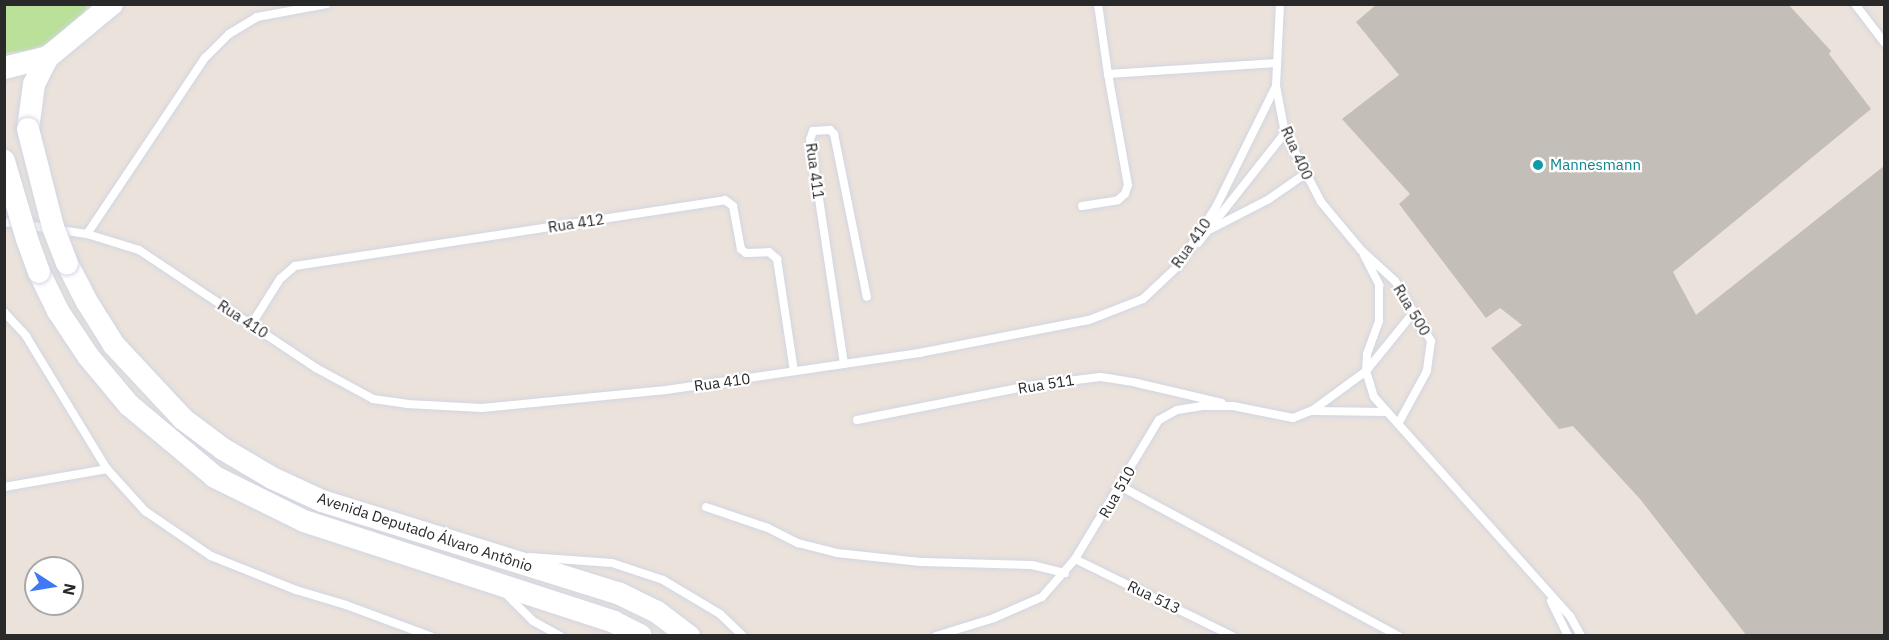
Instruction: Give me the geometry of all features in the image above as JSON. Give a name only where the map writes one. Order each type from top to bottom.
[{"type":"main road","points":[[4,68],[48,57],[102,9]]},
{"type":"main road","name":"Avenida Deputado Álvaro Antônio","points":[[48,57],[34,84],[28,129],[53,227],[67,263],[87,302],[114,345],[183,419],[222,448],[272,478],[322,501],[618,593],[657,612],[689,636]]},
{"type":"main road","name":"Avenida Deputado Álvaro Antônio","points":[[4,161],[39,272],[64,320],[88,356],[129,405],[215,477],[304,521],[614,622],[641,636]]},
{"type":"lane","points":[[87,234],[205,58],[229,34],[256,17],[327,4]]},
{"type":"lane","points":[[1082,206],[1118,200],[1125,194],[1128,185],[1098,4]]},
{"type":"lane","name":"Rua 400","points":[[1280,4],[1276,86],[1285,133],[1321,201],[1361,249]]},
{"type":"lane","points":[[1854,4],[1884,42]]},
{"type":"lane","points":[[1108,74],[1277,63]]},
{"type":"lane","name":"Rua 410","points":[[4,222],[87,234],[139,250],[316,368],[373,399],[407,404],[482,408],[666,390],[919,353],[1089,320],[1143,299],[1178,266],[1216,207],[1276,86]]},
{"type":"lane","name":"Rua 411","points":[[844,364],[810,140],[813,131],[830,130],[834,134],[867,297]]},
{"type":"lane","points":[[1178,266],[1285,133]]},
{"type":"lane","points":[[1208,231],[1269,199],[1305,174]]},
{"type":"lane","name":"Rua 412","points":[[251,325],[280,279],[295,266],[725,200],[733,206],[741,249],[746,253],[769,252],[777,259],[794,371]]},
{"type":"lane","name":"Rua 500","points":[[1361,249],[1395,281],[1431,341],[1427,371],[1398,424]]},
{"type":"lane","name":"Rua 500","points":[[1361,249],[1379,285],[1379,321],[1367,354],[1366,371],[1374,397],[1570,616],[1581,636]]},
{"type":"lane","points":[[5,312],[26,336],[107,469],[146,511],[211,556],[296,590],[346,605],[430,636]]},
{"type":"lane","name":"Rua 510","points":[[936,636],[994,618],[1042,597],[1075,559],[1159,420],[1177,410],[1201,406],[1233,406],[1293,418],[1313,411],[1366,371],[1414,312]]},
{"type":"lane","name":"Rua 511","points":[[857,420],[1034,385],[1101,377],[1169,389],[1233,406]]},
{"type":"lane","name":"Rua 510","points":[[1313,411],[1387,412]]},
{"type":"lane","points":[[4,487],[107,469]]},
{"type":"lane","points":[[1120,486],[1399,636]]},
{"type":"lane","points":[[706,507],[768,528],[798,543],[837,553],[921,562],[1032,565],[1065,573]]},
{"type":"lane","points":[[497,556],[573,558],[612,563],[663,580],[720,614],[743,636]]},
{"type":"lane","name":"Rua 513","points":[[1075,559],[1232,636]]},
{"type":"lane","points":[[495,583],[533,621],[560,636]]},
{"type":"lane","points":[[1545,590],[1568,636]]},
{"type":"green space","points":[[4,5],[88,5],[82,17],[60,38],[31,50],[5,53]]},
{"type":"building","points":[[1377,4],[1788,4],[1831,51],[1829,54],[1871,109],[1673,272],[1696,315],[1884,166],[1884,636],[1747,636],[1640,499],[1573,426],[1559,429],[1491,348],[1522,325],[1500,308],[1486,318],[1399,204],[1410,194],[1342,119],[1399,75],[1356,22]]},
{"type":"place","name":"Mannesmann","points":[[1538,165]]}]
